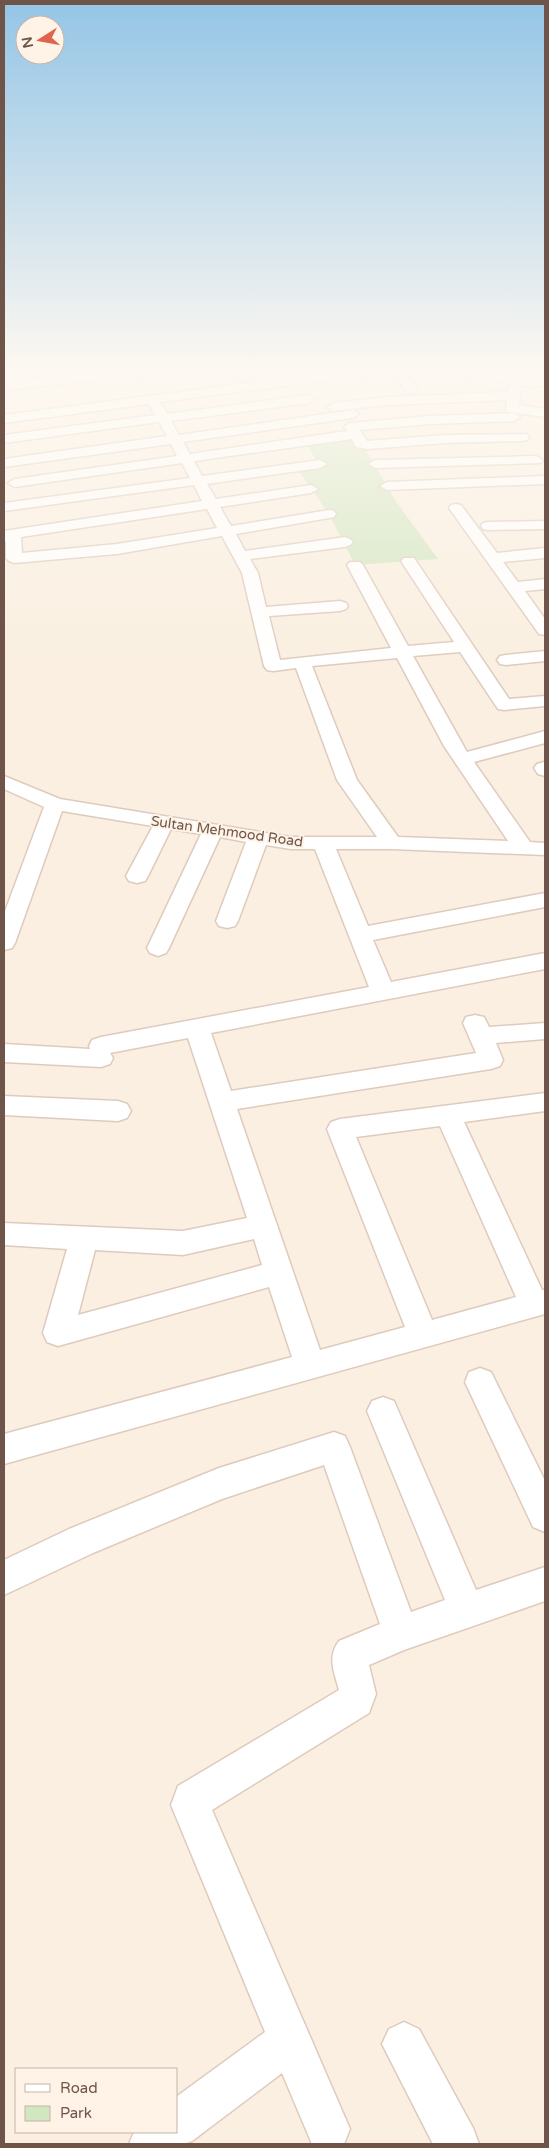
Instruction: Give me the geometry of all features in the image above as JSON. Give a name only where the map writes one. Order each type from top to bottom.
[{"type":"street","points":[[19,532],[10,506],[9,483],[110,469]]},
{"type":"street","points":[[192,469],[250,573],[273,666],[465,646]]},
{"type":"street","points":[[10,506],[280,469]]},
{"type":"street","points":[[387,486],[545,480]]},
{"type":"street","points":[[4,536],[19,532],[311,489]]},
{"type":"street","points":[[456,503],[492,558],[545,630]]},
{"type":"street","points":[[4,536],[14,538],[14,558],[117,549],[329,514]]},
{"type":"street","points":[[488,526],[545,525]]},
{"type":"street","points":[[240,556],[345,542]]},
{"type":"street","points":[[492,558],[545,553]]},
{"type":"street","points":[[409,562],[504,705],[545,701]]},
{"type":"street","points":[[355,565],[462,759],[524,848]]},
{"type":"street","points":[[514,587],[545,584]]},
{"type":"street","points":[[260,612],[340,606]]},
{"type":"street","points":[[506,660],[545,656]]},
{"type":"street","points":[[302,662],[347,780],[392,842]]},
{"type":"street","points":[[462,759],[545,737]]},
{"type":"street","name":"Sultan Mehmood Road","points":[[4,782],[55,804],[291,843],[392,842],[545,849]]},
{"type":"street","points":[[4,943],[55,804]]},
{"type":"street","points":[[137,876],[165,822]]},
{"type":"street","points":[[158,948],[213,830]]},
{"type":"street","points":[[227,921],[258,838]]},
{"type":"street","points":[[323,843],[383,992]]},
{"type":"street","points":[[360,934],[545,900]]},
{"type":"street","points":[[4,1053],[101,1052],[197,1028],[545,961]]},
{"type":"street","points":[[197,1028],[310,1366]]},
{"type":"street","points":[[222,1102],[491,1060],[478,1029],[545,1030]]},
{"type":"street","points":[[423,1335],[340,1129],[545,1102]]},
{"type":"street","points":[[4,1106],[118,1111]]},
{"type":"street","points":[[4,1449],[540,1303],[448,1115]]},
{"type":"street","points":[[4,1234],[183,1243],[264,1226]]},
{"type":"street","points":[[84,1238],[58,1333],[279,1272]]},
{"type":"street","points":[[480,1382],[545,1516]]},
{"type":"street","points":[[383,1411],[467,1610]]},
{"type":"street","points":[[4,1578],[81,1541],[218,1484],[334,1447],[401,1633]]},
{"type":"street","points":[[328,2129],[289,2042],[190,1805],[192,1800],[356,1700],[358,1694],[349,1658],[352,1654],[401,1633],[545,1584]]},
{"type":"street","points":[[178,2124],[289,2042]]},
{"type":"street","points":[[404,2044],[457,2144]]},
{"type":"street","points":[[150,2144],[166,2133]]},
{"type":"green space","points":[[377,469],[397,503],[438,559],[355,565],[329,514],[298,470]]}]
